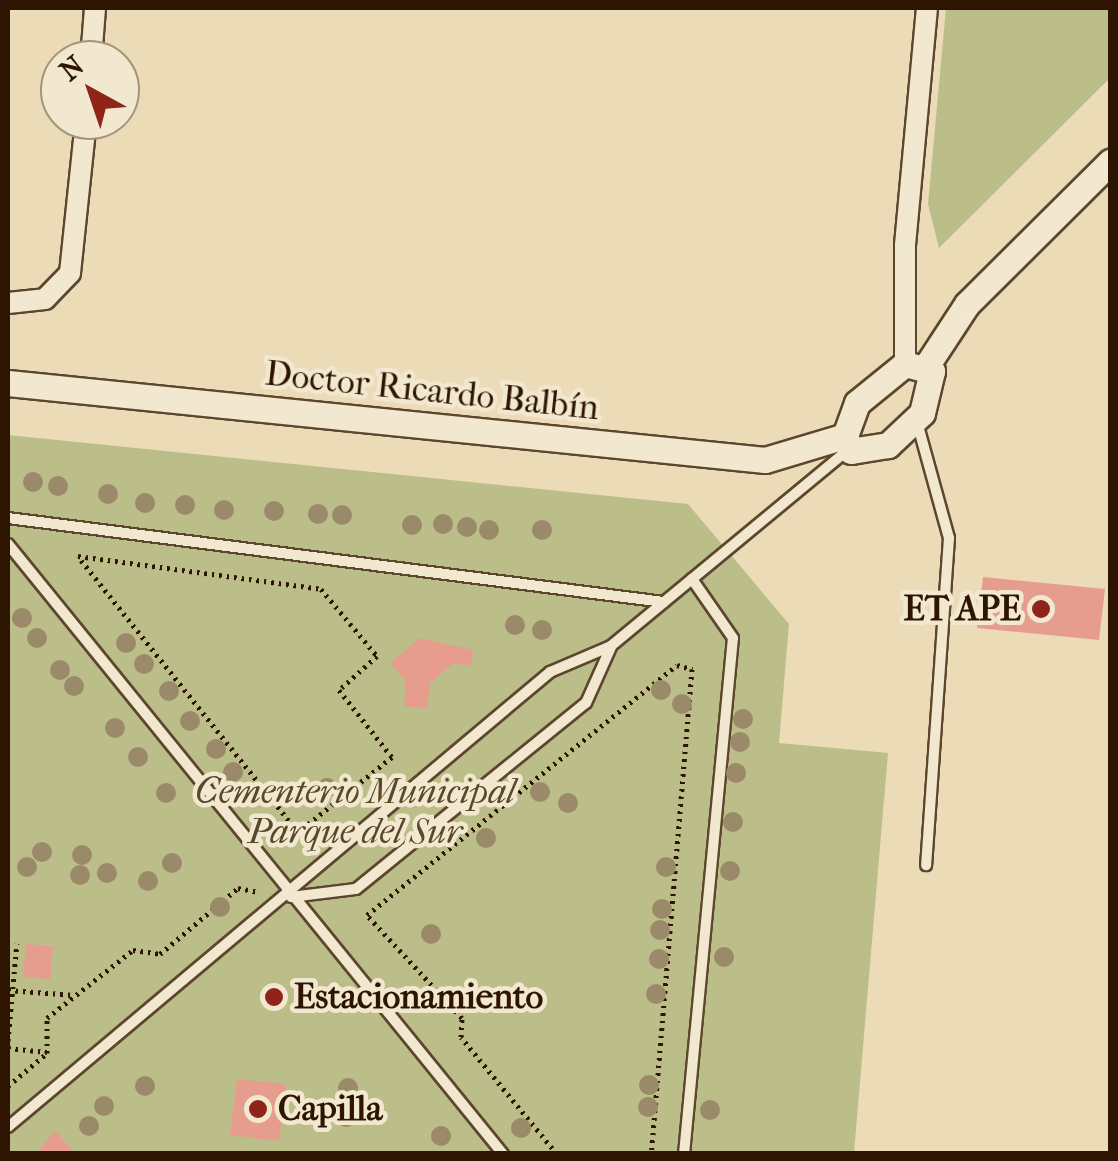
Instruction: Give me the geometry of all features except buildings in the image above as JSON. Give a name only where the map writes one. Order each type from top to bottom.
[{"type":"street","points":[[93,40],[95,8]]},
{"type":"street","points":[[917,420],[932,388],[916,364],[905,245],[927,8]]},
{"type":"street","points":[[8,303],[55,292],[74,260],[84,140]]},
{"type":"street","points":[[847,442],[868,389],[916,364],[967,304],[1110,162]]},
{"type":"street","name":"Doctor Ricardo Balbín","points":[[8,382],[765,460],[847,442],[880,449],[917,420]]},
{"type":"lane","points":[[917,420],[949,538],[926,865]]},
{"type":"lane","points":[[8,1127],[291,898],[322,858],[550,672],[612,646],[847,442]]},
{"type":"lane","points":[[8,518],[664,602]]},
{"type":"lane","points":[[8,544],[291,898],[503,1154]]},
{"type":"lane","points":[[684,1154],[733,638],[692,579]]},
{"type":"lane","points":[[291,898],[356,888],[586,703],[612,646]]},
{"type":"path","points":[[78,556],[320,589],[377,656],[339,690],[392,756],[298,832],[176,679],[78,556]]},
{"type":"path","points":[[556,1154],[461,1037],[462,1018],[366,915],[677,664],[692,668],[651,1154]]},
{"type":"path","points":[[8,1086],[47,1052],[47,1018],[133,950],[160,954],[238,888],[291,898]]},
{"type":"path","points":[[17,943],[8,1045],[47,1052]]},
{"type":"path","points":[[10,990],[76,995]]},
{"type":"green space","points":[[946,8],[1110,8],[1110,78],[939,248],[928,204]]},
{"type":"green space","name":"Cementerio Municipal Parque del Sur","points":[[8,435],[688,504],[789,624],[779,743],[888,753],[854,1153],[8,1153]]},
{"type":"place","name":"ET APE","points":[[1041,609]]},
{"type":"place","name":"Estacionamiento","points":[[274,997]]},
{"type":"place","name":"Capilla","points":[[258,1109]]}]
